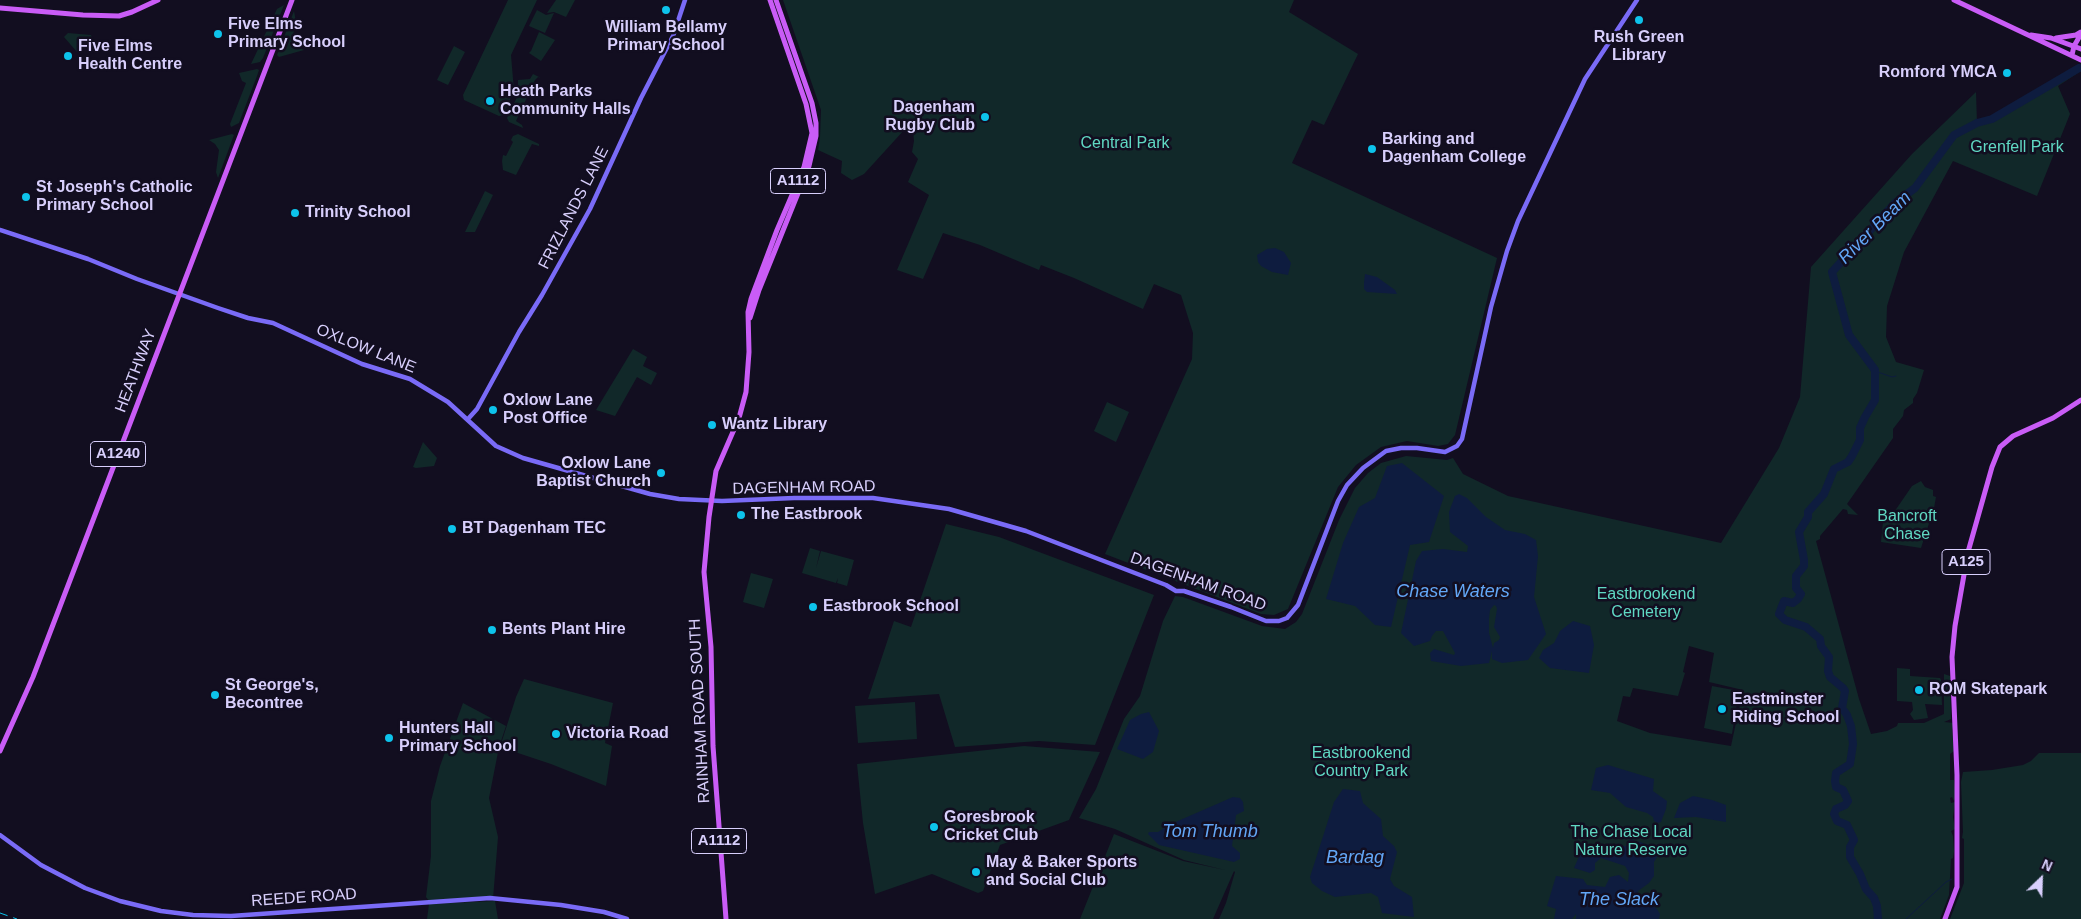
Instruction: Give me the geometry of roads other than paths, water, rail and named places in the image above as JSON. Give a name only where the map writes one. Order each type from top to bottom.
[{"type":"main road","points":[[0,8],[119,16],[158,0]]},
{"type":"main road","name":"HEATHWAY","points":[[0,751],[32,677],[292,0]]},
{"type":"main road","name":"A1112","points":[[711,501],[716,471],[739,418],[746,392],[748,312],[755,287],[804,167],[811,141],[811,124],[806,104],[770,0]]},
{"type":"main road","name":"A1112","points":[[749,322],[759,290],[809,166],[816,136],[816,122],[812,104],[776,0]]},
{"type":"main road","points":[[1954,0],[2081,60]]},
{"type":"main road","points":[[2030,35],[2051,38],[2069,37],[2081,33],[2079,48],[2073,55]]},
{"type":"main road","points":[[2051,38],[2079,48]]},
{"type":"main road","name":"A125","points":[[1945,919],[1957,887],[1957,774],[1952,657],[1956,616],[1968,552],[1992,467],[2000,447],[2012,436],[2053,418],[2081,400]]},
{"type":"main road","name":"RAINHAM ROAD SOUTH","points":[[711,501],[704,572],[711,647],[713,746],[726,919]]},
{"type":"street","name":"FRIZLANDS LANE","points":[[468,419],[477,409],[518,332],[542,295],[587,215],[641,98],[673,36],[685,0]]},
{"type":"street","name":"DAGENHAM ROAD","points":[[711,501],[866,498],[890,499],[949,509],[1026,532],[1166,585],[1176,591],[1184,591],[1266,621],[1278,622],[1287,618],[1293,613],[1304,592],[1338,501],[1347,485],[1363,468],[1373,458],[1386,451],[1401,448],[1417,448],[1445,452],[1457,446],[1462,439],[1491,306],[1518,221],[1585,79],[1637,0]]},
{"type":"street","name":"OXLOW LANE","points":[[0,230],[88,259],[248,318],[272,323],[362,364],[410,380],[448,402],[488,440],[510,454],[650,494],[711,501]]},
{"type":"street","name":"REEDE ROAD","points":[[0,835],[40,865],[78,885],[120,901],[161,911],[193,915],[231,916],[490,898],[561,905],[604,912],[627,919]]},
{"type":"water","points":[[1275,248],[1284,252],[1291,263],[1288,275],[1272,272],[1261,266],[1258,262],[1257,255],[1267,249]]},
{"type":"water","points":[[1365,274],[1377,277],[1395,290],[1397,294],[1367,292],[1364,289]]},
{"type":"water","points":[[1402,463],[1444,496],[1429,542],[1410,545],[1391,627],[1375,625],[1355,606],[1326,599],[1343,543],[1359,507],[1375,498],[1387,466]]},
{"type":"water","name":"Chase Waters","points":[[1459,494],[1467,498],[1486,517],[1505,530],[1525,534],[1536,540],[1538,556],[1534,597],[1546,634],[1528,660],[1502,663],[1492,659],[1492,651],[1489,663],[1461,666],[1431,661],[1430,653],[1434,649],[1454,655],[1455,653],[1443,631],[1436,631],[1430,641],[1414,646],[1401,633],[1416,561],[1422,551],[1443,549],[1467,552],[1468,546],[1450,532],[1449,512],[1455,496]],"holes":[[[1494,605],[1496,606],[1494,627],[1500,637],[1494,643],[1493,648],[1489,633],[1489,618],[1490,610]]]},
{"type":"water","points":[[1573,621],[1590,626],[1594,645],[1589,673],[1550,668],[1539,658],[1543,650],[1554,643],[1560,631]]},
{"type":"water","points":[[1149,712],[1159,731],[1153,752],[1143,759],[1117,749],[1130,720]]},
{"type":"water","points":[[1608,765],[1654,779],[1653,791],[1667,801],[1661,822],[1654,821],[1653,817],[1647,813],[1626,807],[1610,793],[1591,790],[1596,768]]},
{"type":"water","name":"Bardag","points":[[1343,789],[1360,791],[1363,803],[1381,819],[1383,836],[1394,846],[1397,852],[1390,879],[1394,886],[1412,897],[1414,917],[1382,913],[1378,897],[1371,893],[1335,897],[1322,891],[1312,883],[1310,877],[1334,802]]},
{"type":"water","points":[[1693,796],[1726,805],[1726,822],[1696,817],[1674,818],[1680,803]]},
{"type":"water","name":"Tom Thumb","points":[[1233,797],[1240,798],[1243,802],[1244,811],[1236,815],[1232,846],[1240,853],[1240,859],[1234,862],[1159,845],[1148,834],[1149,832],[1158,832],[1171,824]]},
{"type":"water","name":"The Slack","points":[[1630,839],[1652,846],[1660,852],[1654,862],[1654,876],[1649,883],[1638,891],[1637,895],[1657,909],[1660,914],[1659,919],[1576,919],[1576,914],[1572,919],[1554,919],[1556,909],[1547,906],[1556,876],[1583,879],[1587,885],[1605,887],[1610,877],[1619,875],[1628,882],[1629,873],[1625,866],[1601,858],[1595,863],[1595,870],[1590,873],[1574,868],[1581,852],[1592,846],[1626,846]]},
{"type":"waterway","name":"River Beam","points":[[1878,919],[1874,898],[1866,889],[1850,857],[1850,847],[1854,840],[1847,825],[1837,821],[1834,814],[1836,809],[1845,805],[1848,801],[1843,790],[1836,787],[1835,781],[1836,773],[1850,764],[1853,744],[1851,726],[1842,708],[1845,691],[1830,677],[1828,671],[1829,657],[1821,646],[1820,639],[1806,627],[1785,620],[1779,614],[1784,601],[1793,603],[1801,594],[1796,588],[1796,576],[1804,566],[1799,532],[1808,517],[1808,512],[1824,494],[1834,469],[1848,462],[1852,456],[1860,440],[1860,428],[1875,400],[1875,370],[1849,335],[1832,272],[1895,203],[1915,188],[1954,135],[1977,123],[1992,119],[2079,68]]},
{"type":"waterway","name":"River Beam","points":[[1973,125],[1976,119]]},
{"type":"waterway","points":[[1875,371],[1892,377],[1896,376]]},
{"type":"waterway","points":[[1906,919],[1946,882],[1952,879]]},
{"type":"railway","points":[[0,913],[17,919]]},
{"type":"place","name":"William Bellamy Primary School","points":[[666,10]]},
{"type":"place","name":"Rush Green Library","points":[[1639,20]]},
{"type":"place","name":"Five Elms Primary School","points":[[218,34]]},
{"type":"place","name":"Five Elms Health Centre","points":[[68,56]]},
{"type":"place","name":"Romford YMCA","points":[[2007,73]]},
{"type":"place","name":"Heath Parks Community Halls","points":[[490,101]]},
{"type":"place","name":"Dagenham Rugby Club","points":[[985,117]]},
{"type":"place","name":"Barking and Dagenham College","points":[[1372,149]]},
{"type":"place","name":"St Joseph's Catholic Primary School","points":[[26,197]]},
{"type":"place","name":"Trinity School","points":[[295,213]]},
{"type":"place","name":"Oxlow Lane Post Office","points":[[493,410]]},
{"type":"place","name":"Wantz Library","points":[[712,425]]},
{"type":"place","name":"Oxlow Lane Baptist Church","points":[[661,473]]},
{"type":"place","name":"The Eastbrook","points":[[741,515]]},
{"type":"place","name":"BT Dagenham TEC","points":[[452,529]]},
{"type":"place","name":"Eastbrook School","points":[[813,607]]},
{"type":"place","name":"Bents Plant Hire","points":[[492,630]]},
{"type":"place","name":"ROM Skatepark","points":[[1919,690]]},
{"type":"place","name":"St George's, Becontree","points":[[215,695]]},
{"type":"place","name":"Eastminster Riding School","points":[[1722,709]]},
{"type":"place","name":"Victoria Road","points":[[556,734]]},
{"type":"place","name":"Hunters Hall Primary School","points":[[389,738]]},
{"type":"place","name":"Goresbrook Cricket Club","points":[[934,827]]},
{"type":"place","name":"May & Baker Sports and Social Club","points":[[976,872]]},
{"type":"park label","name":"Central Park","points":[[1125,144]]},
{"type":"park label","name":"Grenfell Park","points":[[2017,148]]},
{"type":"park label","name":"Bancroft Chase","points":[[1907,526]]},
{"type":"park label","name":"Eastbrookend Cemetery","points":[[1646,604]]},
{"type":"park label","name":"Eastbrookend Country Park","points":[[1361,763]]},
{"type":"park label","name":"The Chase Local Nature Reserve","points":[[1631,842]]}]
